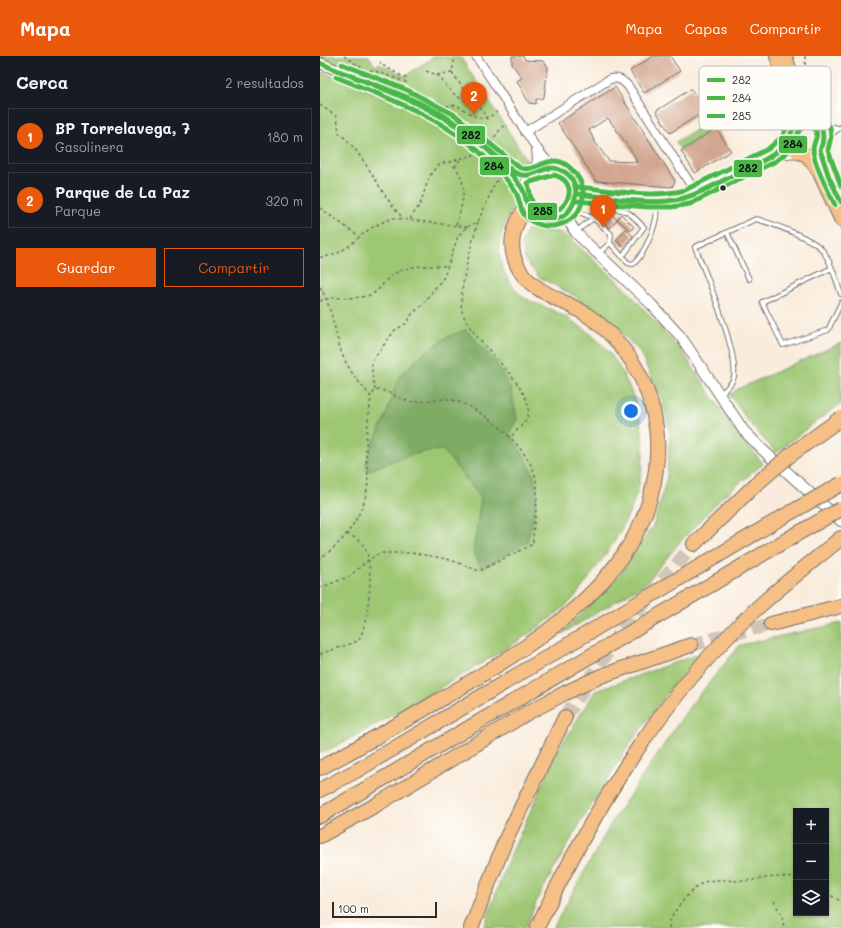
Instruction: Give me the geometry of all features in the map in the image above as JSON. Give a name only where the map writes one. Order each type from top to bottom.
[{"type":"highway","points":[[320,768],[349,753],[480,676],[547,632],[576,609],[601,583],[628,550],[643,519],[653,492],[658,450],[654,415],[647,392],[637,369],[610,334],[585,313],[531,284],[522,274],[515,262],[512,249],[512,234],[525,199]]},
{"type":"highway","points":[[694,544],[754,486],[789,456],[841,418]]},
{"type":"highway","points":[[320,790],[369,763],[781,518],[841,484]]},
{"type":"highway","points":[[320,816],[795,534],[841,509]]},
{"type":"highway","points":[[536,928],[585,833],[623,770],[652,728],[717,649],[754,610],[841,538]]},
{"type":"highway","points":[[771,624],[841,606]]},
{"type":"highway","points":[[320,836],[376,805],[527,713],[565,693],[601,676],[691,645]]},
{"type":"highway","points":[[471,928],[506,839],[565,717]]},
{"type":"main road","points":[[776,56],[779,66]]},
{"type":"main road","points":[[786,56],[789,66]]},
{"type":"main road","points":[[792,130],[789,139],[791,146],[818,171],[841,222]]},
{"type":"main road","points":[[801,154],[813,154],[820,150],[825,139],[823,130]]},
{"type":"main road","points":[[820,150],[829,177],[841,202]]},
{"type":"street","points":[[476,56],[525,132],[553,168]]},
{"type":"street","points":[[320,63],[445,117],[476,138],[518,175],[532,175],[542,169],[553,168],[562,170],[570,176],[575,184],[577,194],[568,220],[576,233]]},
{"type":"street","points":[[525,132],[610,79],[616,78],[622,80],[628,86],[696,193]]},
{"type":"street","points":[[769,157],[782,147],[789,139]]},
{"type":"street","points":[[525,199],[537,160],[535,146]]},
{"type":"street","points":[[577,194],[672,200],[696,193],[769,157],[786,152],[801,154]]},
{"type":"street","points":[[495,156],[510,174],[537,217],[555,220],[570,211]]},
{"type":"street","points":[[555,220],[576,233],[651,304],[681,336],[744,431],[766,454],[841,521]]},
{"type":"lane","points":[[825,139],[840,128]]},
{"type":"lane","points":[[610,243],[628,263],[633,264],[638,260],[657,217],[656,200]]},
{"type":"lane","points":[[576,233],[593,218],[615,210],[627,212],[644,227],[622,257]]},
{"type":"lane","points":[[570,211],[593,218],[611,234],[610,243],[598,254]]},
{"type":"lane","points":[[720,396],[733,380],[735,368],[719,305],[695,247],[756,219],[782,226],[822,250],[832,268],[841,294]]},
{"type":"lane","points":[[727,232],[749,279]]},
{"type":"lane","points":[[832,268],[762,302],[784,345],[828,330],[841,303]]},
{"type":"path","points":[[344,56],[378,77]]},
{"type":"path","points":[[454,56],[452,72],[472,102],[487,118]]},
{"type":"path","points":[[805,56],[805,66]]},
{"type":"path","points":[[365,70],[376,71],[406,82],[407,79],[382,65],[380,62]]},
{"type":"path","points":[[426,71],[437,75],[454,95],[472,102]]},
{"type":"path","points":[[437,75],[452,72]]},
{"type":"path","points":[[432,101],[446,106],[456,105],[478,118],[487,118],[497,112]]},
{"type":"path","points":[[320,105],[337,117],[340,133],[355,146],[391,206],[403,219]]},
{"type":"path","points":[[486,122],[487,118]]},
{"type":"path","points":[[489,145],[502,127],[508,126]]},
{"type":"path","points":[[410,219],[419,205],[428,179],[438,166],[477,154],[483,150]]},
{"type":"path","points":[[455,166],[461,159]]},
{"type":"path","points":[[449,162],[455,166],[464,184],[464,200],[456,226]]},
{"type":"path","points":[[510,174],[500,178],[495,183],[478,222],[461,297],[462,312],[480,339],[502,365],[524,395],[528,414],[525,421],[510,438]]},
{"type":"path","points":[[320,208],[360,237]]},
{"type":"path","points":[[320,257],[339,253],[382,222],[393,218],[468,227]]},
{"type":"path","points":[[320,558],[339,544],[347,534],[365,497],[368,480],[366,452],[371,397],[375,390],[372,374],[372,361],[395,330],[407,323],[412,314],[420,307],[444,277],[458,236],[468,227],[478,222]]},
{"type":"path","points":[[320,301],[327,298],[368,296],[379,290],[391,276],[401,270],[411,267],[447,266]]},
{"type":"path","points":[[320,287],[327,298],[333,315],[341,352],[353,377],[371,397]]},
{"type":"path","points":[[320,588],[350,576],[368,560],[380,553],[413,553],[452,560],[479,572],[533,544],[532,533],[536,508],[536,480],[532,465],[500,426],[465,404],[446,399],[408,401],[383,389],[375,390]]},
{"type":"path","points":[[320,654],[359,640],[369,610],[368,560],[364,547],[359,540],[347,534]]},
{"type":"path","points":[[669,928],[668,923],[674,912],[704,882],[724,879],[740,881],[787,877],[793,879]]},
{"type":"path","points":[[829,895],[841,901]]},
{"type":"path","points":[[774,902],[782,916],[784,928]]},
{"type":"green space","points":[[320,56],[369,56],[375,66],[379,64],[405,76],[435,56],[461,58],[528,162],[527,169],[523,171],[508,163],[462,123],[439,108],[320,58]]},
{"type":"green space","points":[[320,71],[369,90],[423,114],[449,129],[472,145],[492,162],[509,184],[514,202],[504,227],[499,247],[502,267],[507,277],[521,296],[573,321],[593,336],[610,354],[624,376],[635,402],[641,427],[643,452],[641,476],[635,499],[625,522],[612,545],[570,602],[531,633],[391,716],[320,754]]},
{"type":"green space","points":[[699,128],[699,130],[713,130],[681,151],[676,142]]},
{"type":"green space","points":[[527,229],[558,232],[568,237],[624,287],[685,356],[732,426],[763,464],[723,496],[679,543],[646,583],[560,635],[620,575],[654,524],[667,477],[670,431],[661,397],[639,351],[607,318],[571,294],[539,277],[526,262],[521,244]]},
{"type":"green space","points":[[466,330],[494,360],[511,390],[517,419],[509,433],[529,465],[535,479],[536,486],[535,507],[527,542],[482,569],[473,552],[481,498],[443,450],[433,450],[414,454],[368,471],[366,464],[372,446],[385,418],[399,376],[424,353],[447,337]]},
{"type":"green space","points":[[841,343],[841,404],[815,422],[776,453],[748,421],[730,395],[738,389]]},
{"type":"green space","points":[[841,623],[841,928],[553,928],[613,820],[690,706],[740,645]]},
{"type":"green space","points":[[704,652],[671,688],[629,745],[579,825],[539,896],[525,928],[484,928],[504,870],[557,752],[595,691]]},
{"type":"building","points":[[512,56],[523,56],[525,60],[543,61],[548,67],[544,97],[541,99],[536,99],[536,104],[529,103],[517,81],[522,78],[512,64]]},
{"type":"building","points":[[653,56],[670,56],[680,71],[644,93],[630,71]]},
{"type":"building","points":[[615,87],[675,181],[672,187],[596,181],[558,123]],"holes":[[[608,118],[634,155],[637,162],[609,161],[595,142],[589,130]]]},
{"type":"building","points":[[691,89],[699,102],[699,115],[670,133],[656,111]]},
{"type":"building","points":[[713,130],[717,130],[731,151],[695,173],[681,151]]},
{"type":"building","points":[[611,214],[617,220],[610,228],[603,222]]},
{"type":"building","points":[[621,214],[634,227],[630,231],[617,219]]},
{"type":"building","points":[[626,229],[633,236],[623,247],[616,240]]},
{"type":"tunnel","points":[[565,717],[625,626],[694,544]]},
{"type":"tunnel","points":[[691,645],[771,624]]},
{"type":"transit line","name":"282","points":[[320,63],[339,71],[336,70],[320,63]]},
{"type":"transit line","name":"284","points":[[336,77],[415,110],[434,120],[469,143],[505,178],[517,195],[521,208],[529,220],[543,225],[559,225],[573,217],[582,204],[583,192],[580,180],[567,165],[553,161],[533,168],[520,168],[455,115],[407,90],[342,64]]},
{"type":"transit line","name":"282","points":[[339,71],[400,94],[444,115],[469,133],[516,173],[528,175],[553,168],[569,175],[574,184],[576,194],[573,204],[567,213],[559,218],[549,220],[537,216],[528,207],[524,192],[515,178],[474,138],[456,125],[418,104],[339,71]]},
{"type":"transit line","name":"285","points":[[578,187],[645,194],[672,193],[685,190],[768,149],[782,137],[785,130]]},
{"type":"transit line","name":"282","points":[[577,194],[655,202],[687,197],[706,190],[771,156],[786,143],[792,130]]},
{"type":"transit line","name":"284","points":[[576,201],[647,207],[672,207],[690,204],[776,161],[791,149],[800,130]]},
{"type":"transit line","name":"284","points":[[815,130],[817,135],[813,147],[814,155],[822,178],[835,205]]},
{"type":"transit line","name":"282","points":[[822,130],[823,138],[820,150],[829,177],[841,202]]},
{"type":"transit line","name":"285","points":[[830,130],[831,137],[828,150],[841,186]]},
{"type":"transit line","name":"285","points":[[554,175],[564,180],[569,188],[568,196],[564,204],[558,210],[550,213],[541,211],[533,203],[527,183],[554,175]]},
{"type":"place","name":"Parque de La Paz","points":[[474,115]]},
{"type":"place","name":"BP Torrelavega, 7","points":[[603,228]]}]
